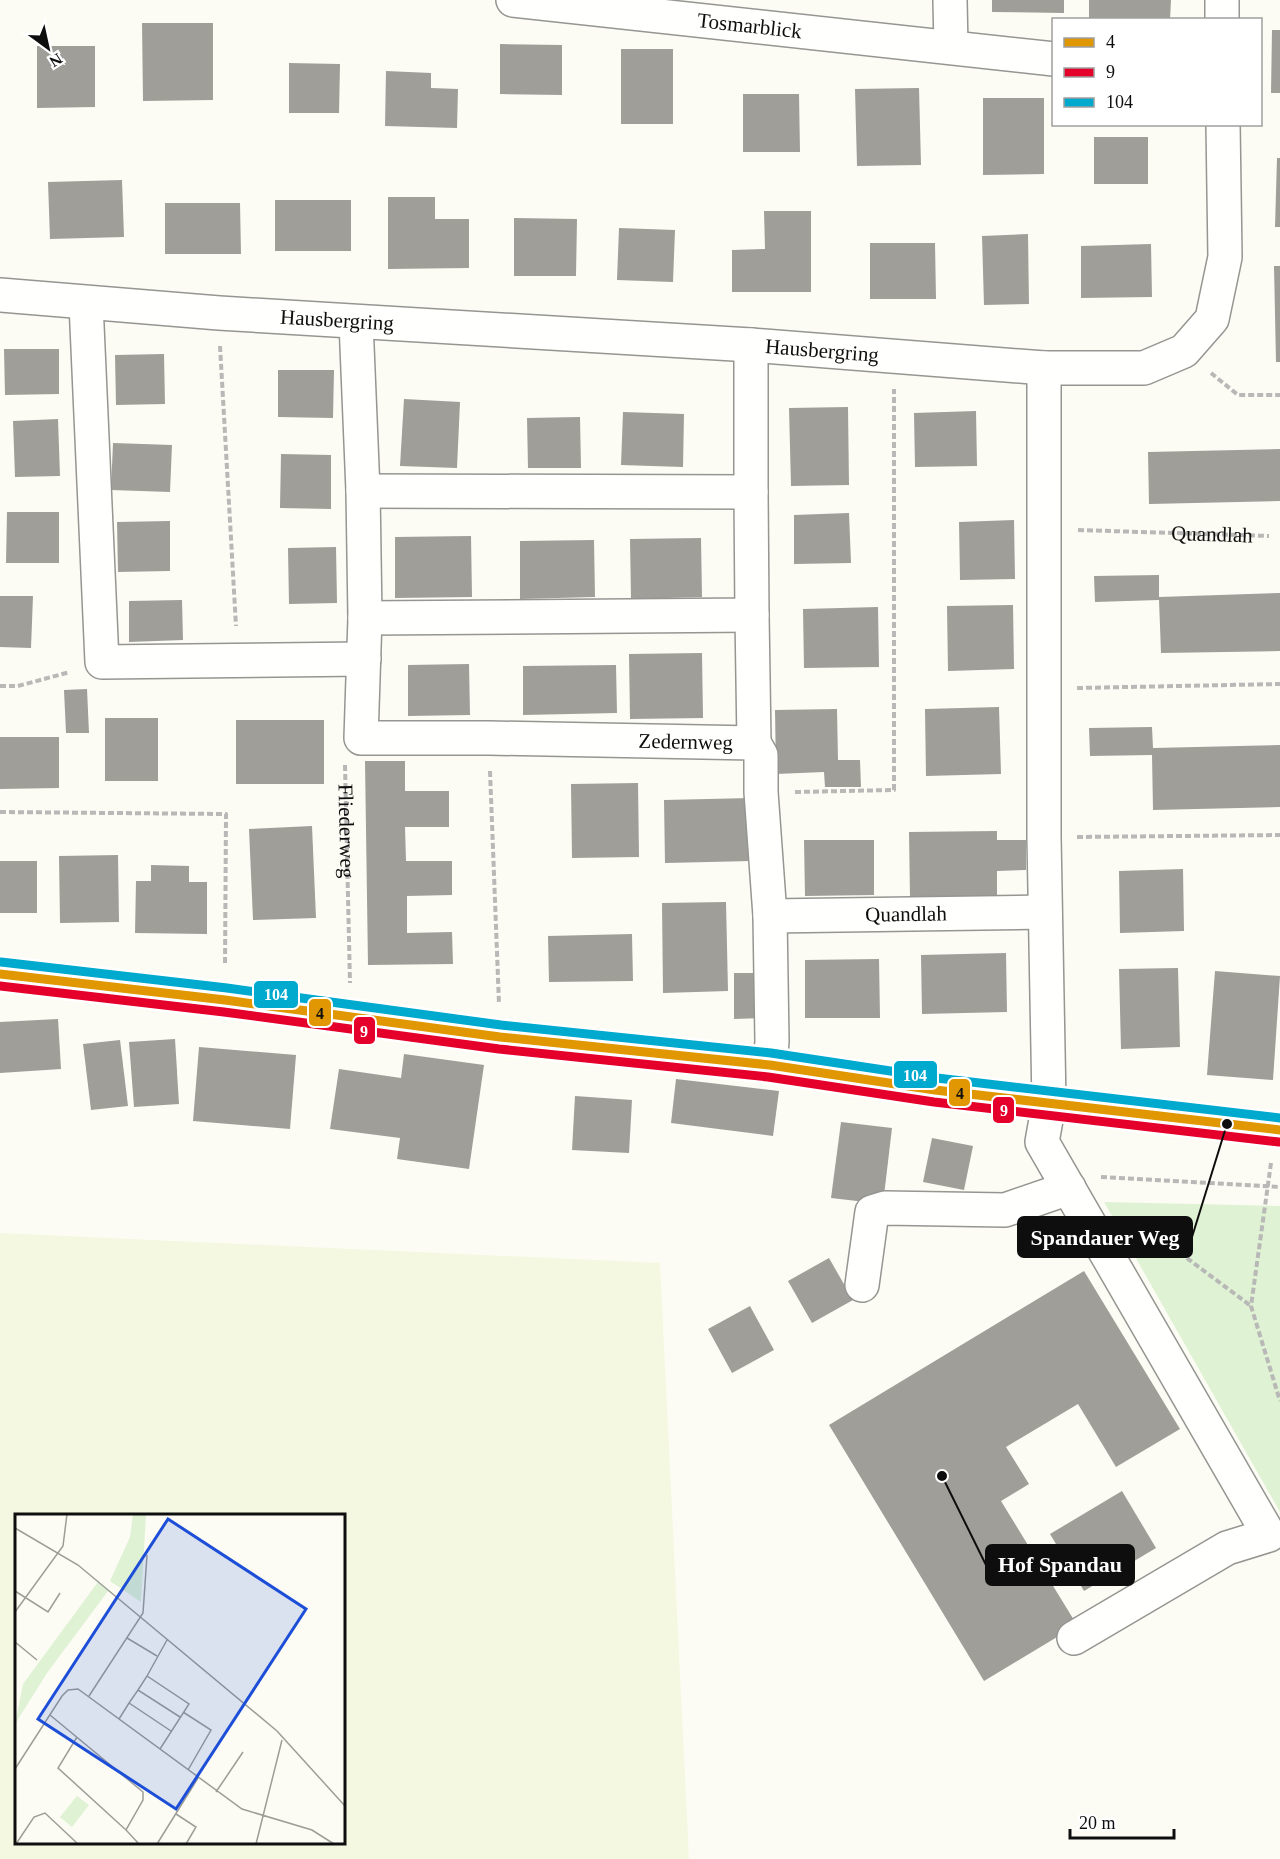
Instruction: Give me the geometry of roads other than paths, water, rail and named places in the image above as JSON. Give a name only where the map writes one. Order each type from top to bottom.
[{"type":"street","name":"Tosmarblick","points":[[513,0],[1052,58]]},
{"type":"street","points":[[950,0],[951,46]]},
{"type":"street","points":[[1222,0],[1222,18]]},
{"type":"street","name":"Hausbergring","points":[[0,295],[219,313],[751,345],[1044,368],[1144,368],[1185,351],[1212,319],[1225,257],[1222,126]]},
{"type":"street","points":[[86,303],[102,662],[364,659],[363,491],[356,322]]},
{"type":"street","name":"Zedernweg","points":[[364,659],[361,738],[754,743],[751,345]]},
{"type":"street","points":[[1044,368],[1044,837],[1049,1103],[1042,1142],[1269,1534],[1227,1548],[1074,1638]]},
{"type":"street","points":[[363,491],[751,492]]},
{"type":"street","points":[[365,618],[752,615]]},
{"type":"street","points":[[754,743],[761,756],[761,792],[770,916],[772,1041],[770,1065]]},
{"type":"street","name":"Quandlah","points":[[770,916],[1045,912]]},
{"type":"street","points":[[0,974],[225,1000],[500,1037],[770,1065],[935,1090],[1277,1130]]},
{"type":"street","points":[[862,1285],[872,1212],[885,1208],[1005,1210],[1065,1181]]},
{"type":"place","name":"Spandauer Weg","points":[[1227,1124]]},
{"type":"place","name":"Hof Spandau","points":[[942,1476]]}]
